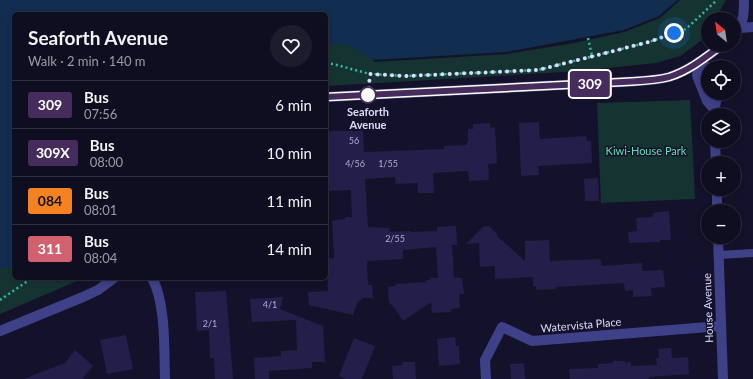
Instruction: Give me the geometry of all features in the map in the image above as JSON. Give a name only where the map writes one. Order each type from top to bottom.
[{"type":"street","points":[[741,22],[744,15],[744,0]]},
{"type":"street","points":[[741,30],[753,28]]},
{"type":"street","points":[[708,60],[716,52]]},
{"type":"street","points":[[328,97],[648,80],[673,76],[701,66]]},
{"type":"street","points":[[701,70],[697,76],[701,86]]},
{"type":"street","name":"House Avenue","points":[[718,244],[723,379]]},
{"type":"street","points":[[0,331],[84,297],[98,290],[111,280]]},
{"type":"street","points":[[153,280],[158,288],[162,308],[166,379]]},
{"type":"street","name":"Watervista Place","points":[[486,379],[485,360],[502,327],[532,341],[721,326]]},
{"type":"lane","points":[[719,255],[753,253]]},
{"type":"path","points":[[328,64],[339,65],[370,74],[406,76],[538,70],[649,42],[686,29],[717,0]]},
{"type":"path","points":[[588,38],[592,56]]},
{"type":"path","points":[[0,300],[29,280]]},
{"type":"green space","points":[[0,0],[611,0],[659,16],[678,0],[726,0],[719,12],[701,12],[701,41],[680,56],[656,63],[580,71],[328,86],[328,12],[12,12],[12,280],[79,280],[0,314]]},
{"type":"green space","name":"Kiwi-House Park","points":[[690,100],[695,199],[601,203],[597,103]]},
{"type":"water","points":[[0,0],[678,0],[659,16],[624,30],[574,41],[507,52],[373,60],[346,44],[328,45],[328,12],[12,12],[12,266],[0,269]]},
{"type":"pier","points":[[678,0],[680,0],[660,18],[624,32],[574,43],[507,54],[374,62],[373,60],[507,52],[624,30],[659,16]]},
{"type":"building","points":[[539,122],[540,139],[586,136],[587,141],[591,141],[592,163],[538,166],[539,175],[521,176],[519,123]]},
{"type":"building","points":[[490,123],[490,128],[495,127],[497,163],[488,164],[489,180],[469,181],[468,171],[433,173],[434,193],[418,193],[418,183],[396,184],[395,177],[365,179],[368,227],[389,228],[390,232],[411,232],[437,231],[437,227],[456,226],[457,245],[452,245],[454,278],[462,278],[464,294],[459,294],[460,308],[451,309],[451,312],[432,313],[431,302],[403,321],[389,302],[388,287],[396,286],[395,284],[426,282],[426,280],[430,280],[430,278],[438,278],[436,247],[403,250],[403,259],[367,261],[368,285],[372,285],[373,298],[363,298],[357,303],[353,315],[309,305],[308,292],[328,291],[328,258],[334,258],[332,221],[345,219],[345,217],[352,217],[351,190],[328,191],[328,131],[363,131],[364,152],[444,149],[444,146],[467,145],[468,129],[473,129],[473,124]]},
{"type":"building","points":[[598,178],[599,201],[585,201],[584,179]]},
{"type":"building","points":[[669,211],[671,240],[660,240],[660,242],[629,243],[628,232],[637,231],[636,218],[653,217],[653,213]]},
{"type":"building","points":[[489,226],[497,234],[497,236],[525,261],[525,241],[549,240],[550,261],[599,259],[601,260],[602,266],[642,263],[642,271],[663,270],[665,287],[651,288],[652,296],[633,297],[633,290],[625,291],[624,283],[556,287],[556,289],[536,290],[536,286],[533,286],[533,277],[495,279],[495,266],[480,267],[479,243],[466,244],[483,227]]},
{"type":"building","points":[[226,291],[233,379],[215,379],[214,358],[210,358],[209,330],[197,331],[195,292]]},
{"type":"building","points":[[283,297],[280,309],[323,326],[325,362],[312,362],[312,368],[269,371],[269,379],[255,379],[254,358],[281,356],[281,351],[297,350],[296,320],[252,322],[250,299]]},
{"type":"building","points":[[126,335],[133,369],[107,374],[100,340]]},
{"type":"building","points":[[455,337],[456,346],[459,346],[460,364],[439,366],[437,339]]},
{"type":"building","points":[[354,338],[375,346],[362,379],[347,379],[339,376]]},
{"type":"building","points":[[671,348],[672,358],[688,357],[689,374],[649,377],[650,379],[570,379],[569,369],[598,368],[598,364],[613,363],[613,361],[625,361],[625,363],[631,362],[631,366],[657,365],[656,358],[659,358],[658,349]]},
{"type":"building","points":[[75,350],[93,366],[82,379],[26,379],[65,363]]},
{"type":"building","points":[[402,362],[415,362],[416,379],[393,379],[392,366],[403,365]]},
{"type":"building","points":[[524,363],[525,379],[511,379],[510,364]]},
{"type":"bus line","name":"309","points":[[328,97],[658,79],[670,77],[684,71],[713,52]]},
{"type":"place","name":"Seaforth Avenue","points":[[368,95]]},
{"type":"route","points":[[368,95],[370,74],[406,76],[538,70],[649,42],[674,33]]}]
